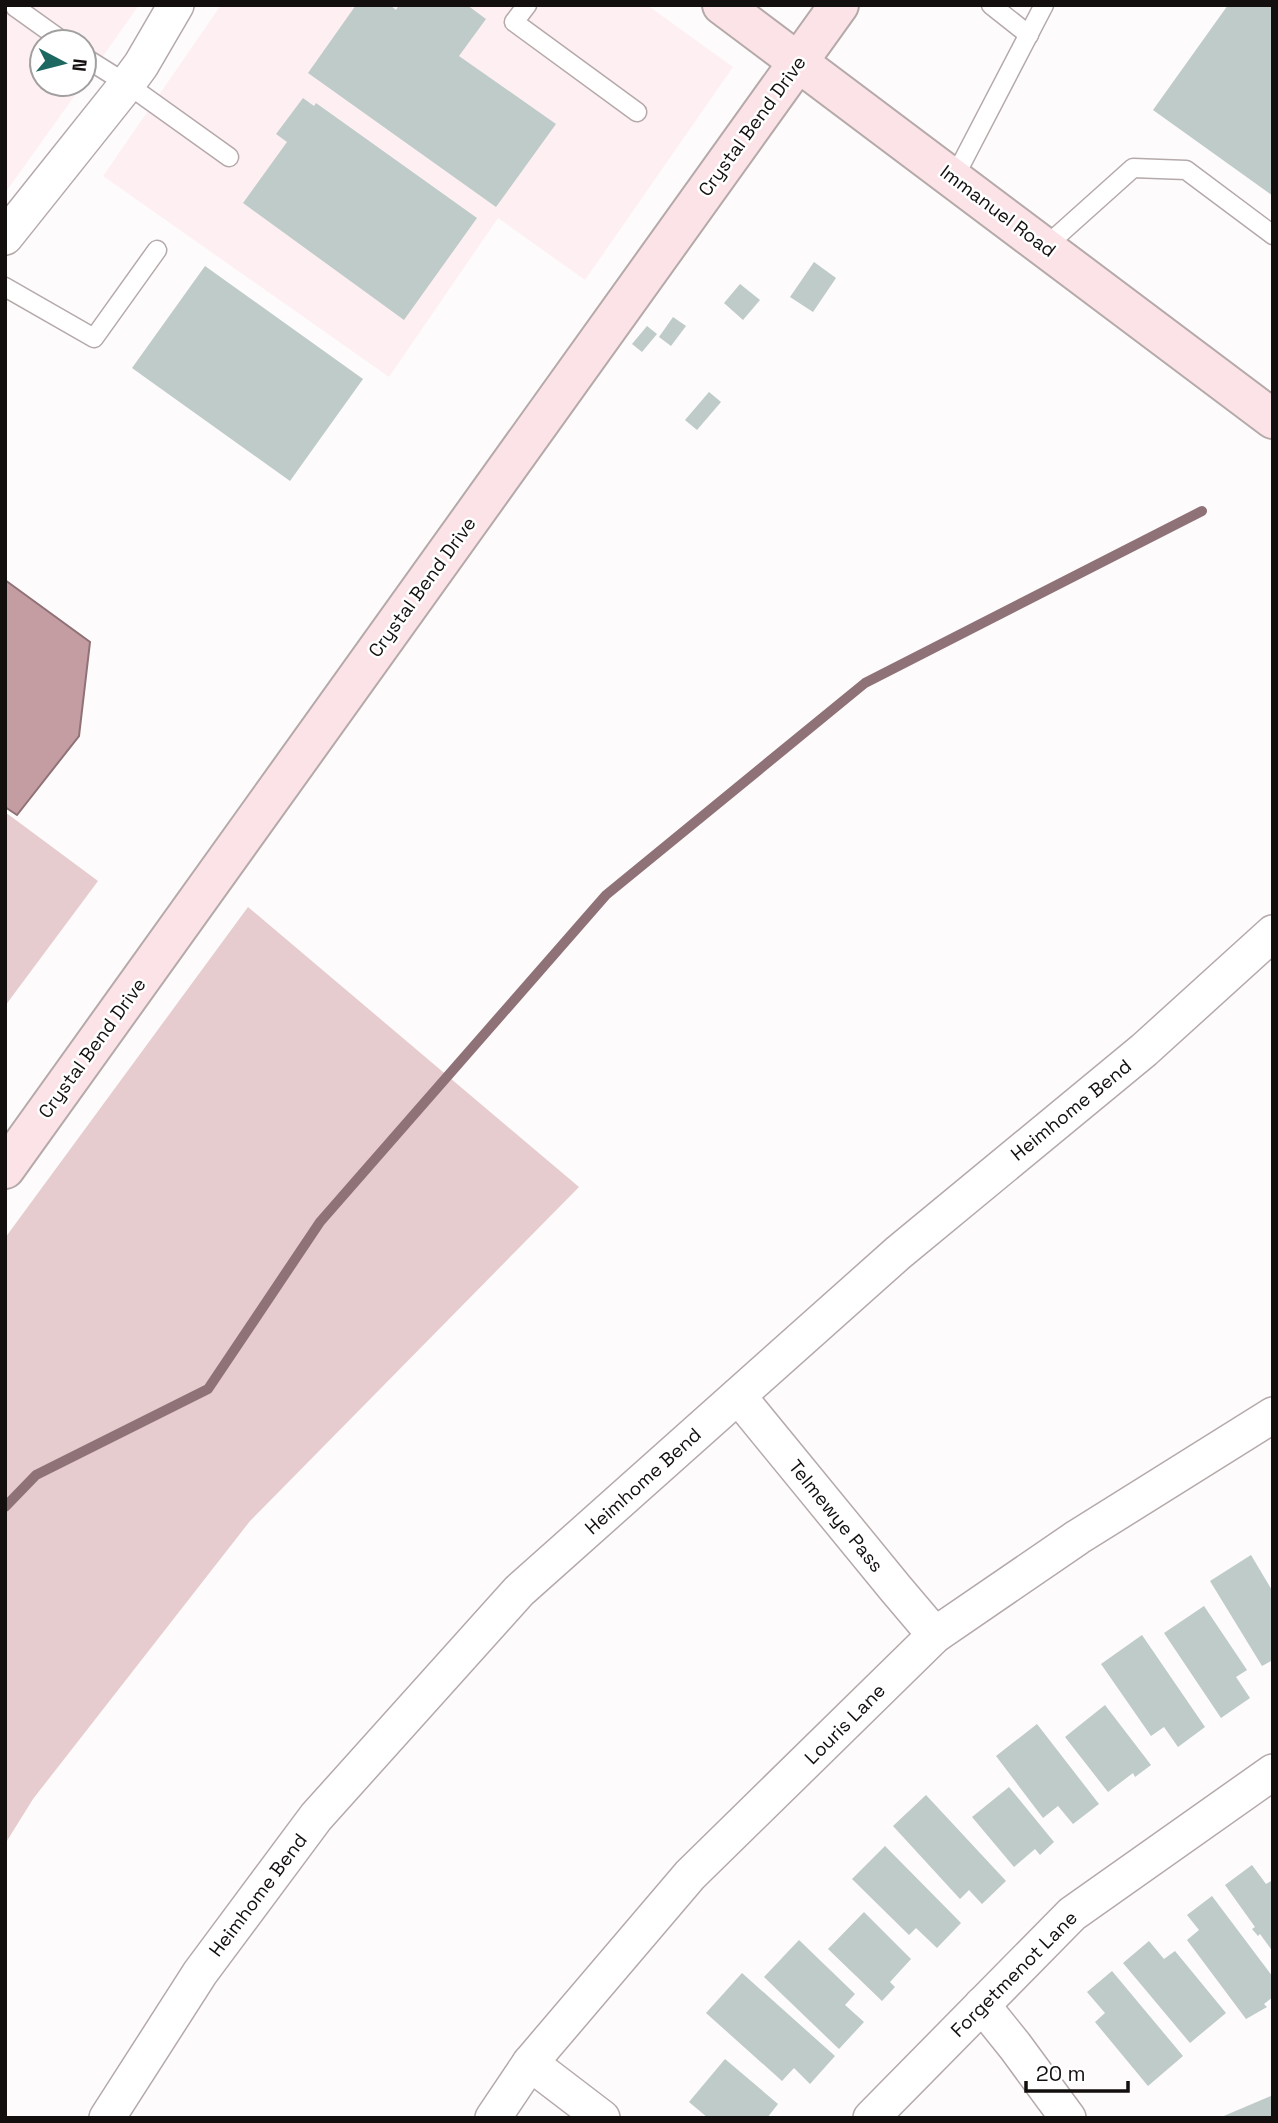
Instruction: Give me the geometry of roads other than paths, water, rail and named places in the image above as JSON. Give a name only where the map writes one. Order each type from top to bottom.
[{"type":"street","points":[[5,237],[127,84],[176,5]]},
{"type":"street","name":"Immanuel Road","points":[[722,5],[1273,419]]},
{"type":"street","name":"Crystal Bend Drive","points":[[5,1169],[839,5]]},
{"type":"street","name":"Heimhome Bend","points":[[107,2118],[200,1973],[316,1817],[520,1591],[898,1252],[1144,1050],[1273,933]]},
{"type":"street","name":"Telmewye Pass","points":[[738,1396],[936,1635]]},
{"type":"street","name":"Louris Lane","points":[[493,2118],[530,2063],[690,1875],[936,1635],[1078,1537],[1273,1415]]},
{"type":"street","name":"Forgetmenot Lane","points":[[871,2118],[1072,1914],[1273,1772]]},
{"type":"street","points":[[982,2005],[1068,2118]]},
{"type":"street","points":[[530,2063],[602,2118]]},
{"type":"lane","points":[[527,5],[514,22],[637,112]]},
{"type":"lane","points":[[990,5],[1028,35]]},
{"type":"lane","points":[[954,178],[1044,5]]},
{"type":"lane","points":[[12,11],[41,28]]},
{"type":"lane","points":[[98,66],[229,158]]},
{"type":"lane","points":[[1045,246],[1133,168],[1186,170],[1273,235]]},
{"type":"lane","points":[[5,287],[94,338],[157,250]]},
{"type":"waterway","points":[[5,1507],[36,1475],[208,1389],[320,1222],[606,895],[865,683],[1202,511]]}]
